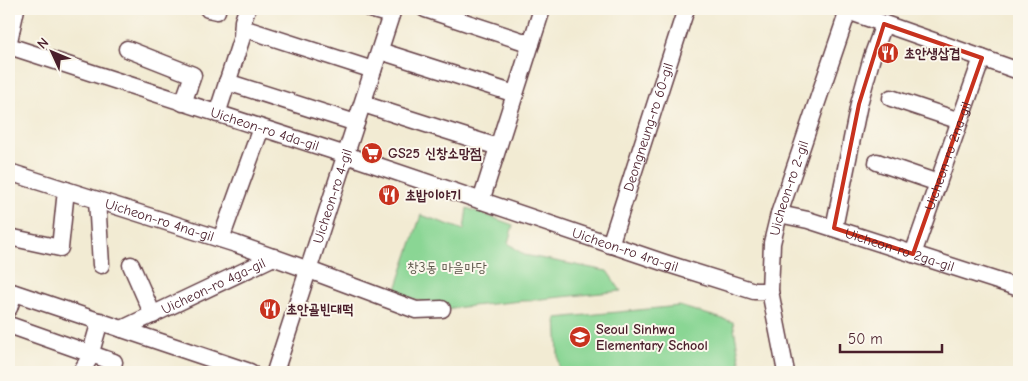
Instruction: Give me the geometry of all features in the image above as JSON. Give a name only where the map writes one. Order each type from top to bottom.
[{"type":"street","points":[[9,41],[16,9]]},
{"type":"street","points":[[208,9],[217,11],[218,9]]},
{"type":"street","points":[[217,114],[242,37],[247,9]]},
{"type":"street","name":"Uicheon-ro 4-gil","points":[[275,372],[392,12],[370,9]]},
{"type":"street","points":[[425,9],[531,44]]},
{"type":"street","points":[[481,201],[542,9]]},
{"type":"street","name":"Deongneung-ro 60-gil","points":[[610,245],[686,9]]},
{"type":"street","points":[[845,10],[1019,70]]},
{"type":"street","name":"Uicheon-ro 2-gil","points":[[786,372],[770,291],[772,243],[779,214],[845,10]]},
{"type":"street","points":[[834,228],[858,104],[884,24]]},
{"type":"street","points":[[243,28],[373,70]]},
{"type":"street","name":"Uicheon-ro 4da-gil","points":[[9,46],[346,156]]},
{"type":"street","points":[[126,49],[193,75],[183,103]]},
{"type":"street","points":[[380,51],[515,94]]},
{"type":"street","name":"Uicheon-ro 2na-gil","points":[[913,254],[982,58]]},
{"type":"street","points":[[227,82],[356,123]]},
{"type":"street","points":[[891,98],[960,122]]},
{"type":"street","points":[[362,104],[498,147]]},
{"type":"street","name":"Uicheon-ro 4na-gil","points":[[221,239],[262,128]]},
{"type":"street","name":"Uicheon-ro 4ra-gil","points":[[346,156],[610,245],[754,291],[770,291]]},
{"type":"street","points":[[877,162],[938,182]]},
{"type":"street","name":"Uicheon-ro 4na-gil","points":[[9,172],[221,239],[309,270]]},
{"type":"street","points":[[9,237],[60,248],[66,190]]},
{"type":"street","name":"Uicheon-ro 4na-gil","points":[[97,200],[101,265]]},
{"type":"street","name":"Uicheon-ro 2ga-gil","points":[[779,214],[834,228],[1019,288]]},
{"type":"street","name":"Uicheon-ro 4ga-gil","points":[[122,329],[274,258]]},
{"type":"street","name":"Uicheon-ro 4ga-gil","points":[[131,265],[153,315]]},
{"type":"street","points":[[309,270],[416,310],[442,309]]},
{"type":"street","points":[[11,297],[100,321],[250,372]]},
{"type":"street","points":[[81,372],[89,359],[100,321]]},
{"type":"street","points":[[9,324],[114,362],[109,372]]},
{"type":"street","points":[[200,355],[201,372]]},
{"type":"highlighted area","points":[[884,24],[982,58],[913,254],[834,228],[859,104]]},
{"type":"green space","name":"창3동 마을마당","points":[[467,208],[513,225],[508,243],[524,255],[607,271],[621,291],[442,309],[395,292],[421,215],[464,230]]},
{"type":"green space","points":[[679,306],[733,322],[742,372],[559,372],[556,318]]},
{"type":"place","name":"초안생삽겹","points":[[888,53]]},
{"type":"place","name":"GS25 신창소망점","points":[[372,153]]},
{"type":"place","name":"초밥이야기","points":[[389,195]]},
{"type":"place","name":"초안골빈대떡","points":[[270,309]]},
{"type":"place","name":"Seoul Sinhwa Elementary School","points":[[580,337]]}]
